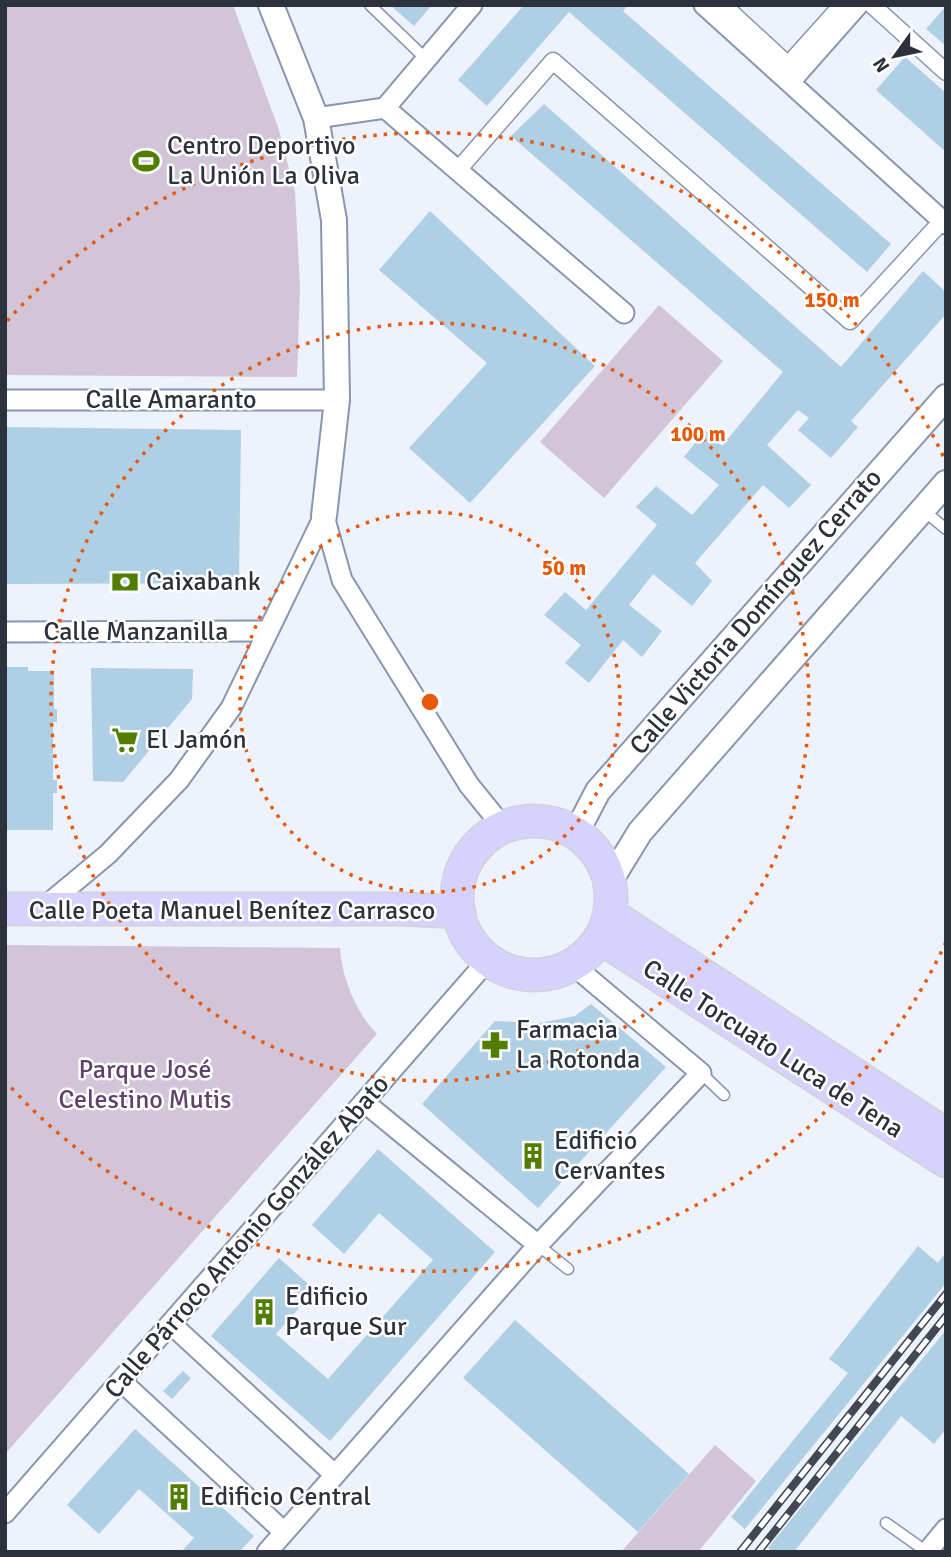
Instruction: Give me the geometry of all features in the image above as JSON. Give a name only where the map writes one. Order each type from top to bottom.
[{"type":"main road","points":[[527,821],[553,822],[576,833],[591,846],[603,862],[612,897],[606,926],[589,953],[573,965],[552,974],[529,975],[507,971],[488,960],[474,946],[464,930],[458,912],[457,892],[461,871],[471,853],[485,838],[503,827],[527,821]]},
{"type":"main road","name":"Calle Poeta Manuel Benítez Carrasco","points":[[5,909],[403,909],[458,912]]},
{"type":"main road","name":"Calle Torcuato Luca de Tena","points":[[606,926],[946,1135]]},
{"type":"main road","name":"Calle Torcuato Luca de Tena","points":[[606,926],[946,1161]]},
{"type":"street","points":[[42,909],[108,854],[179,780],[231,708],[324,516],[337,400],[334,220],[316,118],[271,5]]},
{"type":"street","points":[[316,118],[386,108],[472,5]]},
{"type":"street","points":[[458,170],[553,61],[850,321],[944,222],[704,5]]},
{"type":"street","points":[[723,5],[788,65],[842,5]]},
{"type":"street","points":[[790,82],[858,5]]},
{"type":"street","points":[[872,5],[946,72]]},
{"type":"street","points":[[386,108],[624,313]]},
{"type":"street","name":"Calle Victoria Domínguez Cerrato","points":[[576,833],[598,791],[946,397]]},
{"type":"street","name":"Calle Amaranto","points":[[5,400],[337,400]]},
{"type":"street","points":[[610,881],[640,832],[946,483]]},
{"type":"street","points":[[324,516],[342,580],[464,778],[503,827]]},
{"type":"street","name":"Calle Manzanilla","points":[[5,632],[267,631]]},
{"type":"street","name":"Calle Párroco Antonio González Abato","points":[[5,1513],[488,960]]},
{"type":"street","points":[[267,1552],[538,1245],[701,1073],[573,965]]},
{"type":"street","points":[[364,1102],[538,1245]]},
{"type":"street","points":[[171,1324],[334,1475]]},
{"type":"street","points":[[121,1381],[284,1532]]},
{"type":"street","points":[[927,1552],[946,1529]]},
{"type":"lane","points":[[370,5],[426,59]]},
{"type":"lane","points":[[923,509],[946,529]]},
{"type":"lane","points":[[701,1073],[724,1095]]},
{"type":"lane","points":[[538,1245],[568,1269]]},
{"type":"lane","points":[[886,1523],[927,1552]]},
{"type":"green space","name":"Centro Deportivo La Unión La Oliva","points":[[5,5],[233,5],[279,130],[295,192],[300,286],[297,377],[5,375]]},
{"type":"green space","points":[[659,305],[723,361],[604,498],[540,442]]},
{"type":"green space","name":"Parque José Celestino Mutis","points":[[5,945],[340,948],[351,994],[369,1026],[377,1034],[5,1454]]},
{"type":"green space","points":[[715,1445],[756,1481],[698,1552],[621,1552]]},
{"type":"building","points":[[390,5],[432,5],[414,26]]},
{"type":"building","points":[[524,5],[628,5],[623,11],[891,244],[867,272],[569,12],[487,106],[458,80]]},
{"type":"building","points":[[946,6],[946,46],[926,29]]},
{"type":"building","points":[[905,57],[946,93],[946,152],[876,90]]},
{"type":"building","points":[[544,104],[841,367],[923,271],[946,292],[946,314],[851,421],[858,427],[831,458],[798,430],[809,418],[798,410],[767,445],[811,485],[789,508],[763,485],[695,563],[712,581],[692,606],[653,574],[629,605],[662,631],[642,657],[623,640],[589,683],[565,663],[581,645],[544,615],[565,592],[586,610],[657,525],[636,507],[656,486],[692,515],[719,485],[684,457],[705,430],[722,446],[783,372],[511,136]]},
{"type":"building","points":[[430,211],[595,366],[470,503],[409,448],[487,363],[379,270]]},
{"type":"building","points":[[5,427],[241,430],[239,583],[5,584]]},
{"type":"building","points":[[5,667],[28,667],[28,671],[54,671],[54,709],[57,709],[57,722],[53,722],[53,780],[57,780],[57,793],[53,793],[53,830],[5,830]]},
{"type":"building","name":"El Jamón","points":[[91,668],[193,669],[192,699],[123,782],[93,781]]},
{"type":"building","name":"Edificio Cervantes","points":[[591,1004],[666,1067],[538,1208],[422,1104],[495,1021],[540,1023],[575,1016]]},
{"type":"building","name":"Edificio Parque Sur","points":[[378,1149],[495,1252],[330,1441],[211,1336],[279,1258],[315,1290],[276,1334],[328,1379],[433,1260],[379,1213],[344,1254],[312,1225]]},
{"type":"building","points":[[918,1246],[938,1263],[946,1252],[946,1283],[745,1529],[731,1517],[848,1373],[829,1359]]},
{"type":"building","points":[[515,1320],[689,1474],[638,1532],[463,1378]]},
{"type":"building","points":[[946,1330],[946,1429],[934,1444],[901,1416],[794,1552],[773,1552],[768,1548]]},
{"type":"building","points":[[183,1371],[191,1378],[172,1399],[163,1391]]},
{"type":"building","name":"Edificio Central","points":[[135,1429],[254,1536],[239,1552],[181,1552],[194,1538],[139,1489],[99,1534],[67,1505]]},
{"type":"railway","points":[[740,1552],[946,1294]]},
{"type":"railway","points":[[758,1552],[946,1316]]},
{"type":"place","name":"Centro Deportivo La Unión La Oliva","points":[[146,161]]},
{"type":"place","name":"Caixabank","points":[[125,582]]},
{"type":"place","name":"El Jamón","points":[[125,740]]},
{"type":"place","name":"Farmacia La Rotonda","points":[[495,1045]]},
{"type":"place","name":"Edificio Cervantes","points":[[533,1156]]},
{"type":"place","name":"Edificio Parque Sur","points":[[264,1312]]},
{"type":"place","name":"Edificio Central","points":[[179,1497]]}]
